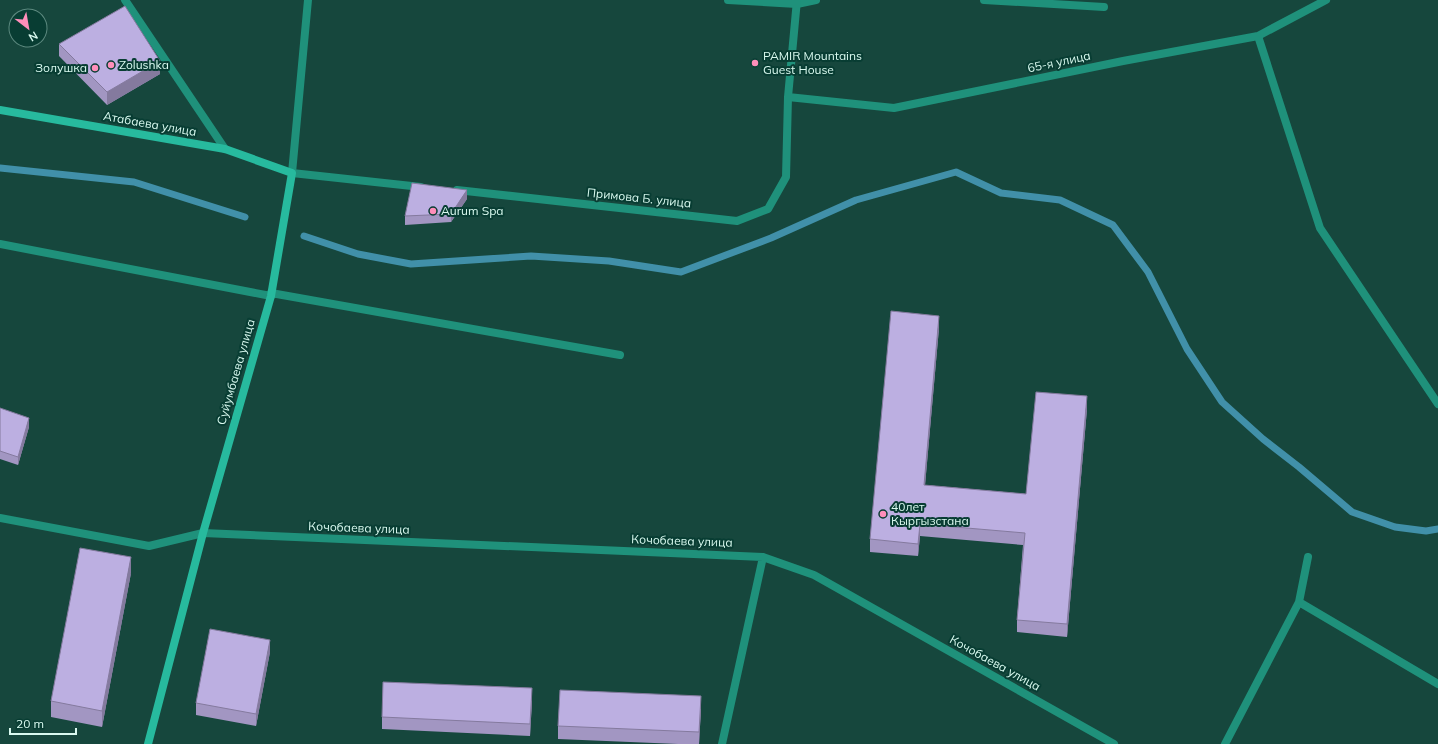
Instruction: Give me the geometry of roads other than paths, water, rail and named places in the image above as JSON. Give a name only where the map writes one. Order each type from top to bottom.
[{"type":"main road","name":"Атабаева улица","points":[[0,110],[225,149],[292,173]]},
{"type":"main road","name":"Суйумбаева улица","points":[[148,744],[203,533],[271,294],[292,173]]},
{"type":"street","points":[[125,0],[225,149]]},
{"type":"street","name":"Суйумбаева улица","points":[[292,173],[308,0]]},
{"type":"street","points":[[728,0],[797,2],[816,0]]},
{"type":"street","points":[[984,0],[1104,7]]},
{"type":"street","name":"65-я улица","points":[[788,97],[894,108],[1258,36],[1326,0]]},
{"type":"street","name":"Примова Б. улица","points":[[451,190],[737,221],[768,209],[786,177],[788,97],[797,2]]},
{"type":"street","points":[[1258,36],[1320,228],[1438,404]]},
{"type":"street","points":[[292,173],[427,187]]},
{"type":"street","points":[[0,244],[271,294],[620,355]]},
{"type":"street","name":"Кочобаева улица","points":[[0,518],[149,546],[203,533],[763,557],[814,575],[1114,744]]},
{"type":"street","points":[[722,744],[763,557]]},
{"type":"street","points":[[1225,744],[1299,602],[1308,557]]},
{"type":"street","points":[[1299,602],[1438,684]]},
{"type":"waterway","points":[[0,168],[134,182],[245,217]]},
{"type":"waterway","points":[[304,236],[358,254],[411,264],[531,256],[609,261],[681,272],[771,238],[856,200],[956,172],[1001,193],[1060,200],[1113,225],[1148,272],[1187,349],[1222,402],[1263,439],[1352,512],[1395,527],[1426,531],[1438,529]]},
{"type":"place","name":"PAMIR Mountains Guest House","points":[[755,63]]},
{"type":"place","name":"Zolushka","points":[[111,65]]},
{"type":"place","name":"Золушка","points":[[95,68]]},
{"type":"place","name":"Aurum Spa","points":[[433,211]]},
{"type":"place","name":"40лет Кыргызстана","points":[[883,514]]}]
